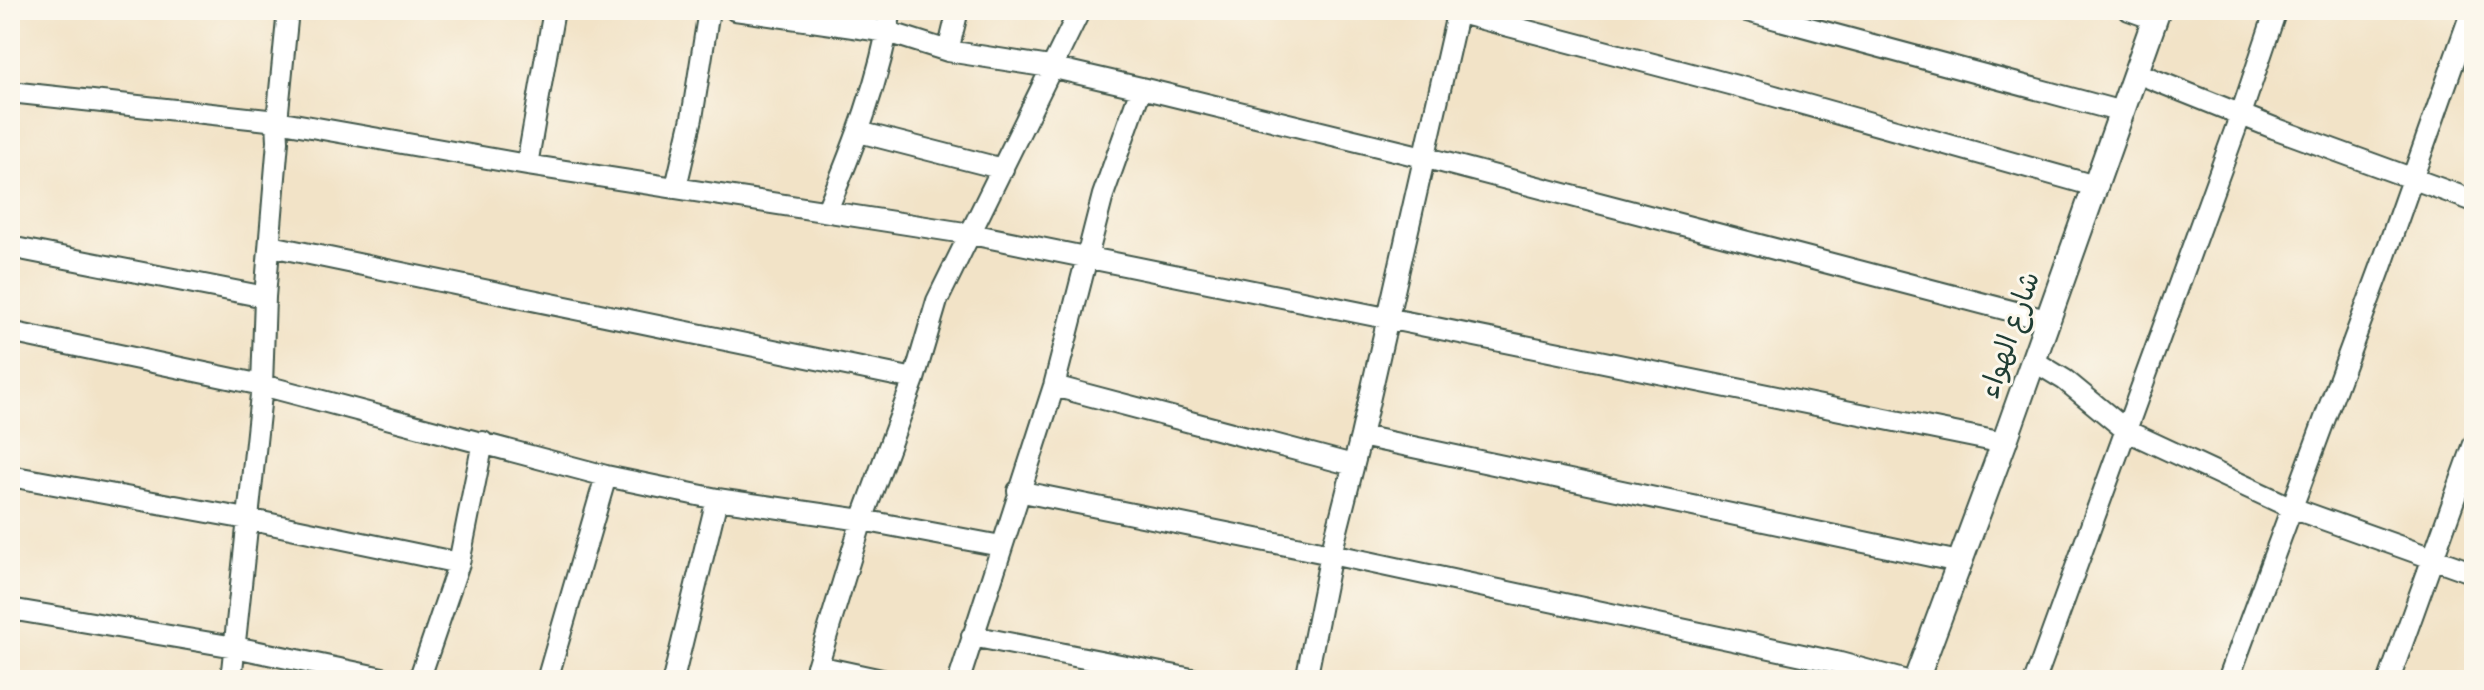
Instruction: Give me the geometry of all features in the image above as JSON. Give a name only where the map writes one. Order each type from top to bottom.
[{"type":"street","points":[[231,680],[262,385],[277,121],[288,10]]},
{"type":"street","points":[[527,165],[554,10]]},
{"type":"street","points":[[676,187],[692,118],[709,10]]},
{"type":"street","points":[[735,10],[888,32],[948,51],[1050,67],[1141,88],[1423,157],[2046,320]]},
{"type":"street","points":[[827,210],[859,132],[888,32],[891,10]]},
{"type":"street","points":[[948,51],[958,10]]},
{"type":"street","points":[[882,680],[815,673],[862,520],[914,379],[937,301],[1080,10]]},
{"type":"street","points":[[1743,10],[2122,112]]},
{"type":"street","points":[[2129,10],[2156,15]]},
{"type":"street","points":[[2035,680],[2276,10]]},
{"type":"street","points":[[2228,680],[2472,10]]},
{"type":"street","points":[[1306,680],[1331,554],[1389,317],[1455,11],[1786,99],[2095,186]]},
{"type":"street","name":"شارع الهواء","points":[[1916,680],[2156,15]]},
{"type":"street","points":[[2137,73],[2474,201]]},
{"type":"street","points":[[959,680],[1054,386],[1118,148],[1141,88]]},
{"type":"street","points":[[10,92],[277,121],[527,165],[971,234],[2004,443]]},
{"type":"street","points":[[859,132],[1003,169]]},
{"type":"street","points":[[271,246],[914,379]]},
{"type":"street","points":[[10,247],[265,297]]},
{"type":"street","points":[[10,332],[262,385],[606,476],[717,499],[862,520],[1001,546]]},
{"type":"street","points":[[2032,360],[2065,380],[2127,431],[2292,508],[2474,573]]},
{"type":"street","points":[[1054,386],[1353,465]]},
{"type":"street","points":[[1361,436],[1959,562]]},
{"type":"street","points":[[419,680],[459,563],[483,442]]},
{"type":"street","points":[[2389,680],[2474,444]]},
{"type":"street","points":[[10,476],[247,519],[459,563]]},
{"type":"street","points":[[547,680],[606,476]]},
{"type":"street","points":[[1018,491],[1331,554],[1840,663],[1903,680]]},
{"type":"street","points":[[673,680],[717,499]]},
{"type":"street","points":[[10,609],[235,647],[392,680]]},
{"type":"street","points":[[972,636],[1197,680]]}]
